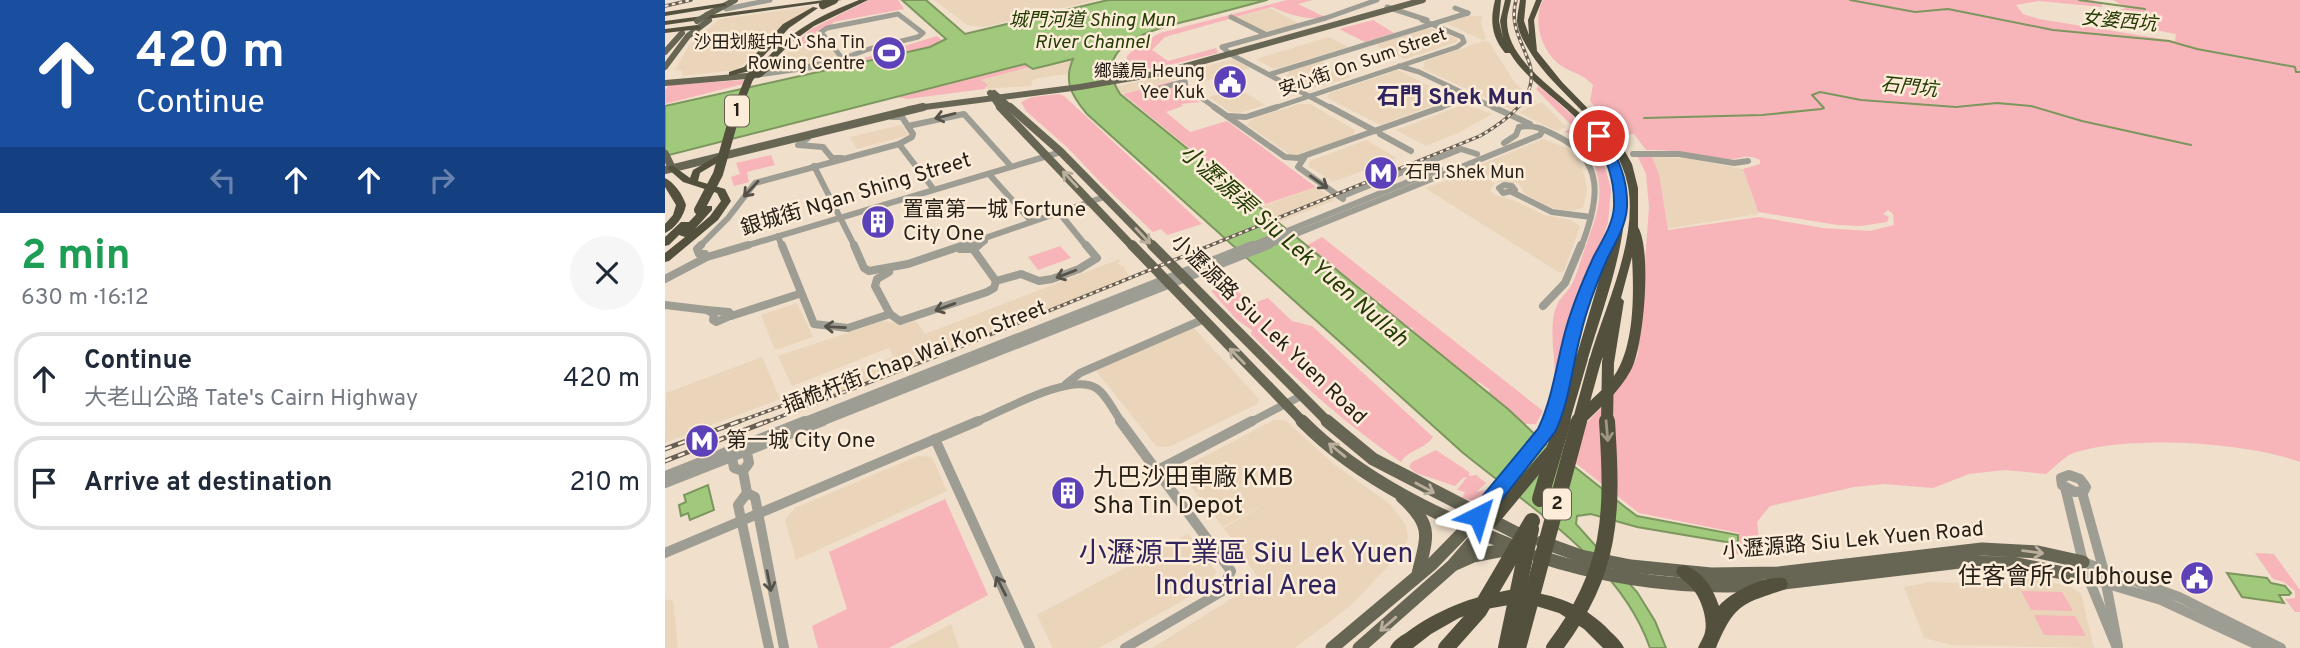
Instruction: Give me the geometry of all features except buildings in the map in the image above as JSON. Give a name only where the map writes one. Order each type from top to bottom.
[{"type":"highway","name":"1","points":[[759,68],[798,32],[865,0]]},
{"type":"highway","points":[[1499,0],[1495,17],[1496,32],[1502,45],[1516,58]]},
{"type":"highway","name":"2","points":[[1508,0],[1504,27],[1516,58],[1583,118],[1606,147],[1616,167],[1620,186],[1620,209],[1595,360],[1518,648]]},
{"type":"highway","points":[[1479,525],[1618,381],[1632,352],[1639,264],[1633,220],[1632,183],[1617,144],[1537,58],[1521,29],[1519,16],[1523,0]]},
{"type":"highway","points":[[1537,58],[1531,22],[1539,0]]},
{"type":"highway","points":[[665,22],[832,2]]},
{"type":"highway","name":"1","points":[[665,250],[727,180],[759,68],[790,29],[832,2]]},
{"type":"highway","points":[[665,14],[730,4]]},
{"type":"highway","points":[[665,31],[685,30],[697,24]]},
{"type":"highway","points":[[732,74],[759,68],[780,71]]},
{"type":"highway","points":[[693,183],[696,172],[724,155]]},
{"type":"highway","points":[[665,259],[713,218],[725,204],[726,196],[721,191],[679,176],[667,163]]},
{"type":"highway","points":[[665,181],[680,196],[682,204],[678,215],[665,230]]},
{"type":"highway","name":"1","points":[[665,243],[703,209]]},
{"type":"highway","points":[[1554,648],[1587,600],[1601,568],[1609,537],[1612,487],[1605,408],[1595,360],[1622,272],[1633,220]]},
{"type":"highway","points":[[1500,501],[1546,432],[1558,403],[1573,332],[1587,288],[1616,226]]},
{"type":"highway","name":"2","points":[[1506,648],[1528,553],[1532,521],[1595,360]]},
{"type":"highway","points":[[1446,648],[1479,611],[1532,521]]},
{"type":"highway","points":[[1674,576],[1703,587],[1712,608],[1714,631]]},
{"type":"highway","points":[[1707,648],[1726,607],[1747,593],[1780,584]]},
{"type":"highway","points":[[1399,648],[1424,628],[1456,610],[1483,600],[1514,597],[1545,602],[1572,612],[1598,631],[1615,648]]},
{"type":"main road","points":[[665,67],[697,24],[730,4],[744,0]]},
{"type":"main road","points":[[667,163],[724,155],[892,111],[972,97],[1033,93],[1120,79],[1235,55],[1423,0]]},
{"type":"main road","points":[[708,17],[719,13],[730,4]]},
{"type":"main road","points":[[665,52],[685,30]]},
{"type":"main road","points":[[1120,79],[1143,71],[1235,55]]},
{"type":"main road","points":[[665,82],[759,68]]},
{"type":"main road","points":[[665,82],[732,74]]},
{"type":"main road","points":[[667,163],[884,109],[1062,88]]},
{"type":"main road","points":[[1009,104],[1033,93]]},
{"type":"main road","name":"小瀝源路 Siu Lek Yuen Road","points":[[994,95],[1009,104],[1060,151],[1322,418],[1373,458],[1517,548],[1674,576],[1768,574],[1982,548],[2038,552],[2083,562]]},
{"type":"main road","name":"小瀝源路 Siu Lek Yuen Road","points":[[994,95],[1202,320],[1308,427],[1359,468],[1393,488],[1479,525],[1527,538],[1563,556]]},
{"type":"main road","points":[[1393,488],[1421,513],[1427,526],[1426,548],[1418,574]]},
{"type":"main road","points":[[1359,648],[1453,565],[1479,525]]},
{"type":"main road","points":[[1332,648],[1479,525]]},
{"type":"main road","points":[[1453,565],[1473,556],[1517,548]]},
{"type":"main road","name":"小瀝源路 Siu Lek Yuen Road","points":[[1703,587],[1780,584],[1921,566],[1986,562],[2041,568],[2088,578]]},
{"type":"street","points":[[730,4],[767,0]]},
{"type":"street","points":[[730,4],[767,0]]},
{"type":"street","points":[[1374,1],[1326,18],[1222,47],[1411,151]]},
{"type":"street","name":"安心街 On Sum Street","points":[[1227,116],[1246,117],[1464,42],[1462,37],[1445,29],[1374,1]]},
{"type":"street","points":[[1271,74],[1468,13],[1455,8]]},
{"type":"street","points":[[759,68],[803,70],[918,37],[923,33],[896,13],[827,28],[821,32],[843,57],[780,71]]},
{"type":"street","points":[[1231,17],[1265,34]]},
{"type":"street","points":[[1419,72],[1415,66],[1420,59]]},
{"type":"street","points":[[1399,66],[1419,72],[1543,130],[1574,146],[1587,157],[1596,184],[1591,218],[1565,283],[1543,306]]},
{"type":"street","points":[[1154,92],[1152,91],[1185,81],[1186,87],[1285,157],[1304,158],[1378,133],[1469,97]]},
{"type":"street","points":[[908,126],[964,114],[1009,164]]},
{"type":"street","points":[[1507,114],[1518,130],[1533,137],[1554,137],[1574,146]]},
{"type":"street","points":[[705,254],[699,254],[697,249],[728,218],[750,186],[765,178],[899,144],[913,136],[902,117],[891,117],[811,137],[798,144],[823,147],[832,158],[842,158]]},
{"type":"street","name":"安心街 On Sum Street","points":[[1239,124],[1246,117]]},
{"type":"street","points":[[1353,206],[1509,141],[1518,130],[1532,125]]},
{"type":"street","points":[[1353,206],[1533,137],[1543,130]]},
{"type":"street","points":[[899,144],[932,187]]},
{"type":"street","points":[[1340,197],[1461,149],[1477,154]]},
{"type":"street","name":"銀城街 Ngan Shing Street","points":[[665,277],[705,254],[989,174],[1060,151]]},
{"type":"street","points":[[1633,154],[1679,154],[1734,163],[1748,161]]},
{"type":"street","name":"銀城街 Ngan Shing Street","points":[[665,277],[697,261],[932,187],[1048,155]]},
{"type":"street","points":[[1587,157],[1601,156]]},
{"type":"street","points":[[1304,158],[1298,167],[1353,206]]},
{"type":"street","points":[[814,166],[866,270],[875,272],[908,264]]},
{"type":"street","points":[[1414,168],[1422,173]]},
{"type":"street","points":[[989,174],[1031,221]]},
{"type":"street","points":[[1512,192],[1552,212],[1591,218]]},
{"type":"street","points":[[996,281],[994,288],[987,292],[900,321],[890,314],[875,282],[881,276],[908,264],[1031,221],[1106,199]]},
{"type":"street","points":[[940,253],[973,250],[985,240],[1093,203]]},
{"type":"street","name":"插桅杆街 Chap Wai Kon Street","points":[[665,483],[731,454],[1353,206]]},
{"type":"street","points":[[996,281],[1023,274],[1035,280],[1046,281],[1096,260],[1097,255],[1061,215]]},
{"type":"street","points":[[778,236],[799,294],[817,327],[848,328],[890,314]]},
{"type":"street","points":[[973,250],[996,281]]},
{"type":"street","points":[[665,305],[706,309],[714,314],[715,322],[799,294]]},
{"type":"street","points":[[665,553],[1064,385],[1080,373],[1202,320]]},
{"type":"street","points":[[1064,385],[1083,383],[1098,389],[1156,471],[1229,566],[1230,579],[1215,596],[1125,648]]},
{"type":"street","points":[[1156,471],[1301,396]]},
{"type":"street","points":[[935,439],[1030,648]]},
{"type":"street","points":[[746,448],[749,463],[743,471],[747,493],[738,505],[769,648]]},
{"type":"street","points":[[731,454],[734,468],[743,471]]},
{"type":"street","name":"插桅杆街 Chap Wai Kon Street","points":[[665,476],[731,454]]},
{"type":"street","points":[[2065,487],[2082,492],[2103,568],[2118,648],[2088,578],[2065,487]]},
{"type":"street","points":[[747,493],[755,497],[784,648]]},
{"type":"street","name":"小瀝源路 Siu Lek Yuen Road","points":[[2083,562],[2179,597],[2281,648]]},
{"type":"street","name":"小瀝源路 Siu Lek Yuen Road","points":[[2088,578],[2192,613],[2264,648]]},
{"type":"shaded area","points":[[869,0],[898,0],[904,9],[833,22],[832,25],[815,32],[824,42],[789,50],[811,29]]},
{"type":"shaded area","points":[[934,0],[1096,0],[984,27],[967,25]]},
{"type":"shaded area","points":[[1287,0],[1313,0],[1298,4],[1325,17],[1305,17],[1272,7],[1165,37],[1152,50],[1168,61],[1216,48],[1218,53],[1153,69],[1126,66],[1127,56],[1138,45],[1160,33]]},
{"type":"shaded area","points":[[1543,0],[2093,0],[2102,4],[2102,7],[2039,1],[2016,5],[2023,14],[2039,19],[2175,41],[2176,34],[2118,23],[2123,19],[2136,20],[2115,11],[2127,8],[2113,0],[2300,0],[2300,462],[2277,455],[2218,445],[2153,442],[2094,448],[2071,454],[2046,474],[2005,470],[1969,474],[1933,488],[1884,484],[1854,487],[1770,506],[1757,522],[1761,553],[1733,554],[1739,533],[1639,513],[1560,451],[1623,382],[1638,354],[1649,207],[1646,174],[1638,157],[1652,157],[1659,174],[1668,230],[1759,217],[1823,228],[1870,231],[1894,225],[1893,214],[1888,210],[1883,214],[1889,217],[1887,222],[1861,226],[1837,225],[1758,212],[1743,169],[1760,164],[1760,160],[1751,157],[1728,159],[1646,150],[1634,134],[1621,135],[1590,101],[1593,85],[1557,63],[1545,47],[1538,18]]},
{"type":"shaded area","points":[[815,6],[786,25],[758,56],[750,58],[737,70],[682,76],[682,71],[675,70],[689,45],[720,19]]},
{"type":"shaded area","points":[[1270,8],[1300,24],[1262,32],[1235,18]]},
{"type":"shaded area","points":[[1466,16],[1482,16],[1481,24],[1486,38],[1483,40],[1446,23]]},
{"type":"shaded area","points":[[1373,20],[1394,33],[1365,42],[1339,29]]},
{"type":"shaded area","points":[[1434,29],[1458,39],[1457,42],[1405,59],[1377,46],[1378,43]]},
{"type":"shaded area","name":"沙田划艇中心 Sha Tin Rowing Centre","points":[[937,36],[942,40],[930,47],[841,65]]},
{"type":"shaded area","points":[[1329,37],[1348,47],[1274,69],[1256,59]]},
{"type":"shaded area","points":[[1484,41],[1489,42],[1515,83],[1537,102],[1515,111],[1423,69],[1425,61]]},
{"type":"shaded area","points":[[824,42],[828,47],[825,48],[830,48],[838,57],[813,65],[776,68],[789,50]]},
{"type":"shaded area","points":[[1074,59],[1068,74],[1038,78],[1033,80],[1031,86],[984,89],[988,87],[980,80],[1028,67],[1030,61]]},
{"type":"shaded area","points":[[1233,59],[1250,68],[1199,83],[1188,76],[1120,94],[1115,87],[1182,72],[1186,75],[1184,72]]},
{"type":"shaded area","points":[[1320,61],[1351,77],[1320,87],[1308,87],[1286,76],[1289,71]]},
{"type":"shaded area","points":[[1025,64],[1029,67],[981,80],[988,85],[984,89],[907,99],[898,97]]},
{"type":"shaded area","points":[[1398,70],[1453,98],[1380,125],[1327,98],[1330,93]]},
{"type":"shaded area","points":[[745,80],[743,84],[665,104],[665,90],[669,85]]},
{"type":"shaded area","points":[[1172,81],[1200,102],[1181,104],[1183,106],[1166,112],[1190,132],[1227,121],[1316,187],[1260,206],[1123,94]]},
{"type":"shaded area","points":[[1539,86],[1572,115],[1589,139],[1565,132],[1573,127],[1536,89]]},
{"type":"shaded area","points":[[1239,89],[1265,105],[1240,113],[1230,112],[1209,97]]},
{"type":"shaded area","points":[[1059,94],[1202,224],[1167,235],[1161,229],[1153,232],[1068,148],[1026,111],[1021,102],[1032,97]]},
{"type":"shaded area","points":[[1542,102],[1566,127],[1557,131],[1518,112]]},
{"type":"shaded area","points":[[1299,104],[1310,104],[1355,130],[1353,136],[1300,155],[1289,154],[1247,125],[1252,119]]},
{"type":"shaded area","points":[[1465,104],[1492,114],[1458,133],[1426,146],[1396,130]]},
{"type":"shaded area","points":[[901,125],[909,135],[857,149],[850,137]]},
{"type":"shaded area","points":[[1543,139],[1567,148],[1578,158],[1587,191],[1583,208],[1571,211],[1552,208],[1526,195],[1518,183],[1498,182],[1476,170],[1475,167]]},
{"type":"shaded area","points":[[1366,140],[1397,158],[1333,182],[1308,166],[1310,161]]},
{"type":"shaded area","points":[[771,155],[775,165],[747,172],[749,182],[734,186],[731,177],[740,174],[736,163]]},
{"type":"shaded area","points":[[1646,156],[1691,159],[1743,169],[1758,214],[1664,229]]},
{"type":"shaded area","points":[[1603,160],[1611,189],[1608,222],[1554,395],[1554,314],[1575,278],[1595,220],[1599,189],[1595,167],[1598,161]]},
{"type":"shaded area","points":[[1473,171],[1495,183],[1490,190],[1495,195],[1513,200],[1544,215],[1571,220],[1580,226],[1564,271],[1560,273],[1425,188]]},
{"type":"shaded area","points":[[1316,187],[1335,200],[1279,222],[1263,206]]},
{"type":"shaded area","points":[[1322,237],[1543,411],[1536,424],[1525,424],[1487,394],[1490,390],[1479,382],[1473,382],[1411,331],[1414,328],[1406,327],[1379,305],[1382,302],[1375,301],[1306,246]]},
{"type":"shaded area","points":[[1060,246],[1071,258],[1038,270],[1028,257]]},
{"type":"shaded area","points":[[1120,259],[1118,264],[1123,266],[1132,280],[796,414],[791,396],[893,357],[889,348],[792,386],[778,356],[883,321],[902,324],[916,321],[925,334]]},
{"type":"shaded area","points":[[1229,283],[1251,304],[1268,298],[1292,321],[1312,326],[1433,437],[1401,462],[1361,433],[1286,369],[1251,334],[1252,330],[1237,320],[1211,291]]},
{"type":"shaded area","points":[[797,303],[813,337],[775,350],[761,315]]},
{"type":"shaded area","points":[[1192,326],[1259,399],[1257,404],[1171,446],[1157,447],[1094,368]]},
{"type":"shaded area","points":[[762,357],[780,399],[665,443],[666,393]]},
{"type":"shaded area","points":[[1274,420],[1285,420],[1335,465],[1390,504],[1406,525],[1408,537],[1403,551],[1350,606],[1295,648],[1152,648],[1260,581],[1224,528],[1273,499],[1223,527],[1182,475],[1186,466]]},
{"type":"shaded area","points":[[1436,450],[1469,472],[1469,476],[1476,475],[1486,483],[1476,492],[1493,489],[1484,499],[1474,501],[1462,498],[1465,492],[1457,490],[1467,477],[1455,486],[1416,473],[1409,467],[1412,462]]},
{"type":"shaded area","points":[[918,456],[932,457],[947,491],[796,560],[785,520],[795,508]]},
{"type":"shaded area","points":[[945,499],[988,595],[889,648],[818,648],[812,626],[847,609],[829,552]]},
{"type":"shaded area","points":[[1188,534],[1216,571],[1210,585],[1099,648],[1053,648],[1037,615]]},
{"type":"shaded area","points":[[2255,553],[2274,554],[2300,590],[2300,612],[2295,612],[2285,599],[2295,598],[2295,591],[2284,582],[2273,579]]},
{"type":"shaded area","points":[[2028,579],[2069,586],[2081,594],[2094,648],[1952,645],[1924,638],[1904,587],[1930,582],[2007,584]]},
{"type":"shaded area","points":[[2021,591],[2062,592],[2073,611],[2031,610]]},
{"type":"shaded area","points":[[665,599],[673,601],[678,648],[665,648]]},
{"type":"shaded area","points":[[2034,615],[2075,616],[2086,636],[2044,635]]},
{"type":"shaded area","points":[[951,624],[959,648],[905,648]]},
{"type":"water","points":[[902,0],[926,0],[965,34],[1108,0],[1267,0],[1167,26],[1133,40],[1121,49],[1113,61],[1112,76],[1120,94],[1637,516],[1738,535],[1738,544],[1637,527],[1591,514],[1577,516],[1576,524],[1637,592],[1655,621],[1666,648],[1650,648],[1636,617],[1618,589],[1570,539],[1462,452],[1087,114],[1077,101],[1069,82],[1073,59],[1033,69],[1025,64],[665,156],[665,106],[930,47],[946,39]]},
{"type":"water","points":[[708,485],[714,510],[690,520],[688,513],[681,516],[679,505],[686,502],[684,495]]},
{"type":"water","points":[[2227,573],[2267,578],[2271,583],[2285,586],[2291,593],[2279,595],[2284,603],[2242,597]]},
{"type":"waterway","name":"女婆西坑","points":[[1850,0],[1915,12],[1948,9],[2053,30],[2169,41],[2197,49],[2295,67],[2296,72],[2300,72]]},
{"type":"waterway","points":[[2079,0],[2145,9]]},
{"type":"waterway","name":"石門坑","points":[[1644,118],[1762,115],[1821,109],[1824,108],[1812,95],[1820,92],[1861,100],[1956,107],[1997,103],[2031,106],[2082,121],[2191,145]]},
{"type":"railway","points":[[665,6],[691,0]]},
{"type":"railway","points":[[764,423],[945,353],[1480,136],[1502,122],[1521,104],[1531,83],[1531,70],[1515,22],[1516,0]]},
{"type":"railway","points":[[735,423],[784,405]]},
{"type":"railway","points":[[665,449],[740,421]]},
{"type":"railway","points":[[665,461],[768,421]]},
{"type":"place","name":"沙田划艇中心 Sha Tin Rowing Centre","points":[[889,53]]},
{"type":"place","name":"鄉議局 Heung Yee Kuk","points":[[1230,82]]},
{"type":"place","name":"石門 Shek Mun","points":[[1381,173]]},
{"type":"place","name":"置富第一城 Fortune City One","points":[[878,222]]},
{"type":"place","name":"第一城 City One","points":[[702,441]]},
{"type":"place","name":"九巴沙田車廠 KMB Sha Tin Depot","points":[[1068,493]]},
{"type":"place","name":"住客會所 Clubhouse","points":[[2197,578]]},
{"type":"district","name":"石門 Shek Mun","points":[[1455,98]]},
{"type":"district","name":"小瀝源工業區 Siu Lek Yuen Industrial Area","points":[[1246,571]]},
{"type":"route","points":[[1478,516],[1546,432],[1558,403],[1573,332],[1587,288],[1594,268],[1616,226],[1621,194],[1619,178],[1599,136]]},
{"type":"water label","name":"城門河道 Shing Mun River Channel","points":[[1092,32]]},
{"type":"water label","name":"小瀝源渠 Siu Lek Yuen Nullah","points":[[1293,247]]}]
